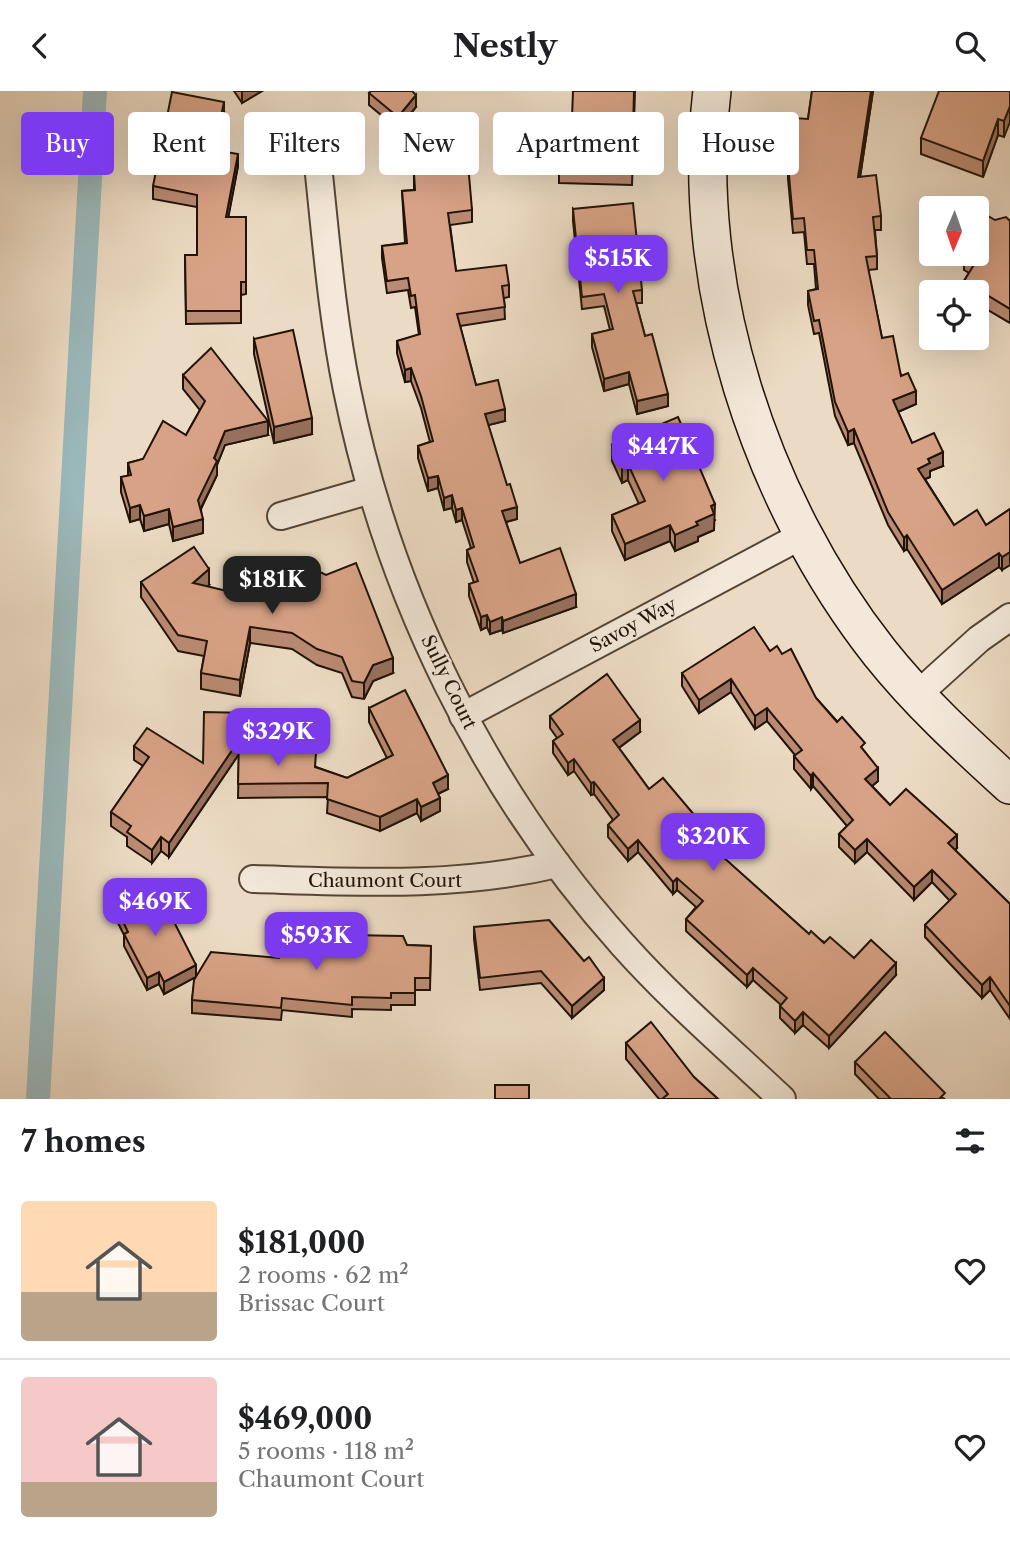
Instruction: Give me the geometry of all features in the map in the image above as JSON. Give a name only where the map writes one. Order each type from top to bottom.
[{"type":"street","points":[[712,91],[709,170],[712,225],[730,338],[752,418],[772,470],[803,535],[839,595],[879,652],[916,695],[1010,785]]},
{"type":"street","name":"Sully Court","points":[[319,175],[334,308],[347,390],[372,490],[397,568],[429,645],[463,716],[516,805],[557,864],[622,944],[679,1004],[782,1099]]},
{"type":"street","points":[[281,516],[372,490]]},
{"type":"street","name":"Savoy Way","points":[[463,716],[803,535]]},
{"type":"street","points":[[916,695],[979,639],[1010,617]]},
{"type":"street","name":"Chaumont Court","points":[[253,879],[408,884],[448,882],[557,864]]},
{"type":"building","points":[[412,91],[416,95],[402,112],[392,112],[369,93]]},
{"type":"building","points":[[573,91],[634,91],[633,112],[572,112]]},
{"type":"building","points":[[812,91],[871,91],[858,177],[876,175],[881,216],[873,217],[877,256],[866,257],[882,338],[893,336],[901,376],[908,373],[916,391],[893,400],[912,443],[934,433],[943,452],[928,459],[930,463],[918,469],[954,525],[977,510],[986,525],[1010,509],[1010,552],[1002,557],[999,553],[942,590],[907,535],[904,538],[888,512],[854,429],[848,432],[835,402],[819,320],[814,321],[808,291],[818,289],[814,250],[807,250],[804,218],[793,219],[789,175],[799,175],[799,118],[808,119]]},
{"type":"building","points":[[939,91],[1010,91],[1010,106],[1004,121],[998,119],[983,161],[921,138]]},
{"type":"building","points":[[172,92],[224,102],[222,112],[168,112]]},
{"type":"building","points":[[230,153],[238,154],[226,217],[246,217],[246,282],[241,282],[241,311],[186,311],[185,255],[197,255],[197,195],[153,186],[155,175],[230,175]]},
{"type":"building","points":[[414,175],[469,175],[472,210],[448,213],[456,271],[506,265],[509,285],[502,286],[505,307],[457,314],[476,385],[498,380],[505,409],[485,414],[507,485],[510,484],[517,507],[502,511],[520,563],[560,548],[576,594],[503,621],[502,617],[490,622],[487,615],[481,617],[469,584],[478,581],[467,550],[474,547],[462,508],[456,510],[452,495],[444,498],[438,476],[428,478],[418,446],[433,441],[411,368],[405,370],[397,341],[420,334],[415,295],[411,296],[408,278],[387,281],[382,246],[407,243],[402,191],[415,190]]},
{"type":"building","points":[[633,203],[642,290],[633,291],[645,336],[652,334],[668,394],[637,401],[629,372],[604,379],[592,334],[613,329],[604,294],[582,297],[573,209]]},
{"type":"building","points":[[989,217],[995,220],[1006,217],[1010,221],[1010,309],[989,296],[989,280],[965,280],[973,266],[989,266]]},
{"type":"building","points":[[293,330],[312,418],[274,427],[254,339]]},
{"type":"building","points":[[211,348],[268,421],[225,431],[214,458],[217,461],[198,500],[203,519],[173,527],[169,509],[144,516],[140,505],[130,508],[121,477],[131,475],[128,463],[143,459],[163,421],[186,435],[205,401],[183,375]]},
{"type":"building","points":[[678,417],[715,504],[711,506],[714,514],[675,535],[670,525],[625,544],[612,515],[645,501],[628,464],[622,467],[612,445]]},
{"type":"building","points":[[194,547],[209,569],[193,583],[270,601],[272,589],[318,571],[326,575],[356,563],[393,658],[373,665],[364,683],[352,681],[342,657],[317,649],[292,633],[250,627],[240,680],[201,673],[207,641],[178,635],[141,582]]},
{"type":"building","points":[[754,627],[770,651],[777,646],[782,654],[791,649],[816,698],[837,722],[842,717],[865,743],[861,747],[878,768],[865,779],[890,805],[906,789],[957,835],[948,843],[1010,904],[1010,1006],[990,977],[982,985],[925,925],[956,894],[932,870],[914,887],[867,839],[855,850],[839,834],[853,820],[813,773],[811,776],[794,756],[802,750],[767,708],[755,716],[731,679],[699,700],[682,673]]},
{"type":"building","points":[[607,674],[640,720],[613,740],[649,789],[663,778],[718,843],[713,848],[809,934],[811,931],[824,943],[830,937],[854,958],[871,940],[896,963],[829,1036],[803,1012],[795,1021],[780,1006],[787,998],[753,968],[747,975],[686,919],[703,901],[677,878],[673,882],[638,840],[628,849],[608,825],[619,815],[574,759],[568,763],[553,741],[563,734],[550,716]]},
{"type":"building","points":[[405,690],[448,775],[433,783],[440,798],[421,807],[417,799],[380,817],[327,799],[328,783],[238,784],[239,740],[169,843],[161,837],[152,850],[127,832],[131,826],[111,812],[149,757],[134,746],[147,728],[203,763],[204,712],[249,713],[249,721],[306,723],[306,753],[316,753],[315,767],[347,778],[393,755],[369,708]]},
{"type":"building","points":[[149,890],[162,915],[169,912],[196,965],[164,982],[159,972],[147,978],[124,934],[128,932],[116,907]]},
{"type":"building","points":[[549,920],[584,961],[589,957],[604,978],[572,1006],[541,971],[480,978],[474,927]]},
{"type":"building","points":[[329,931],[349,931],[349,935],[403,936],[407,945],[431,946],[430,978],[415,978],[415,993],[391,993],[391,998],[352,997],[352,1005],[282,998],[281,1008],[192,1000],[194,980],[211,952],[279,958],[280,943],[328,948]]},
{"type":"building","points":[[651,1022],[694,1077],[718,1099],[662,1099],[668,1094],[626,1043]]},
{"type":"building","points":[[885,1032],[945,1093],[939,1099],[891,1099],[855,1062]]},
{"type":"building","points":[[495,1085],[529,1085],[529,1099],[495,1099]]},
{"type":"waterway","points":[[38,1099],[95,91]]}]
